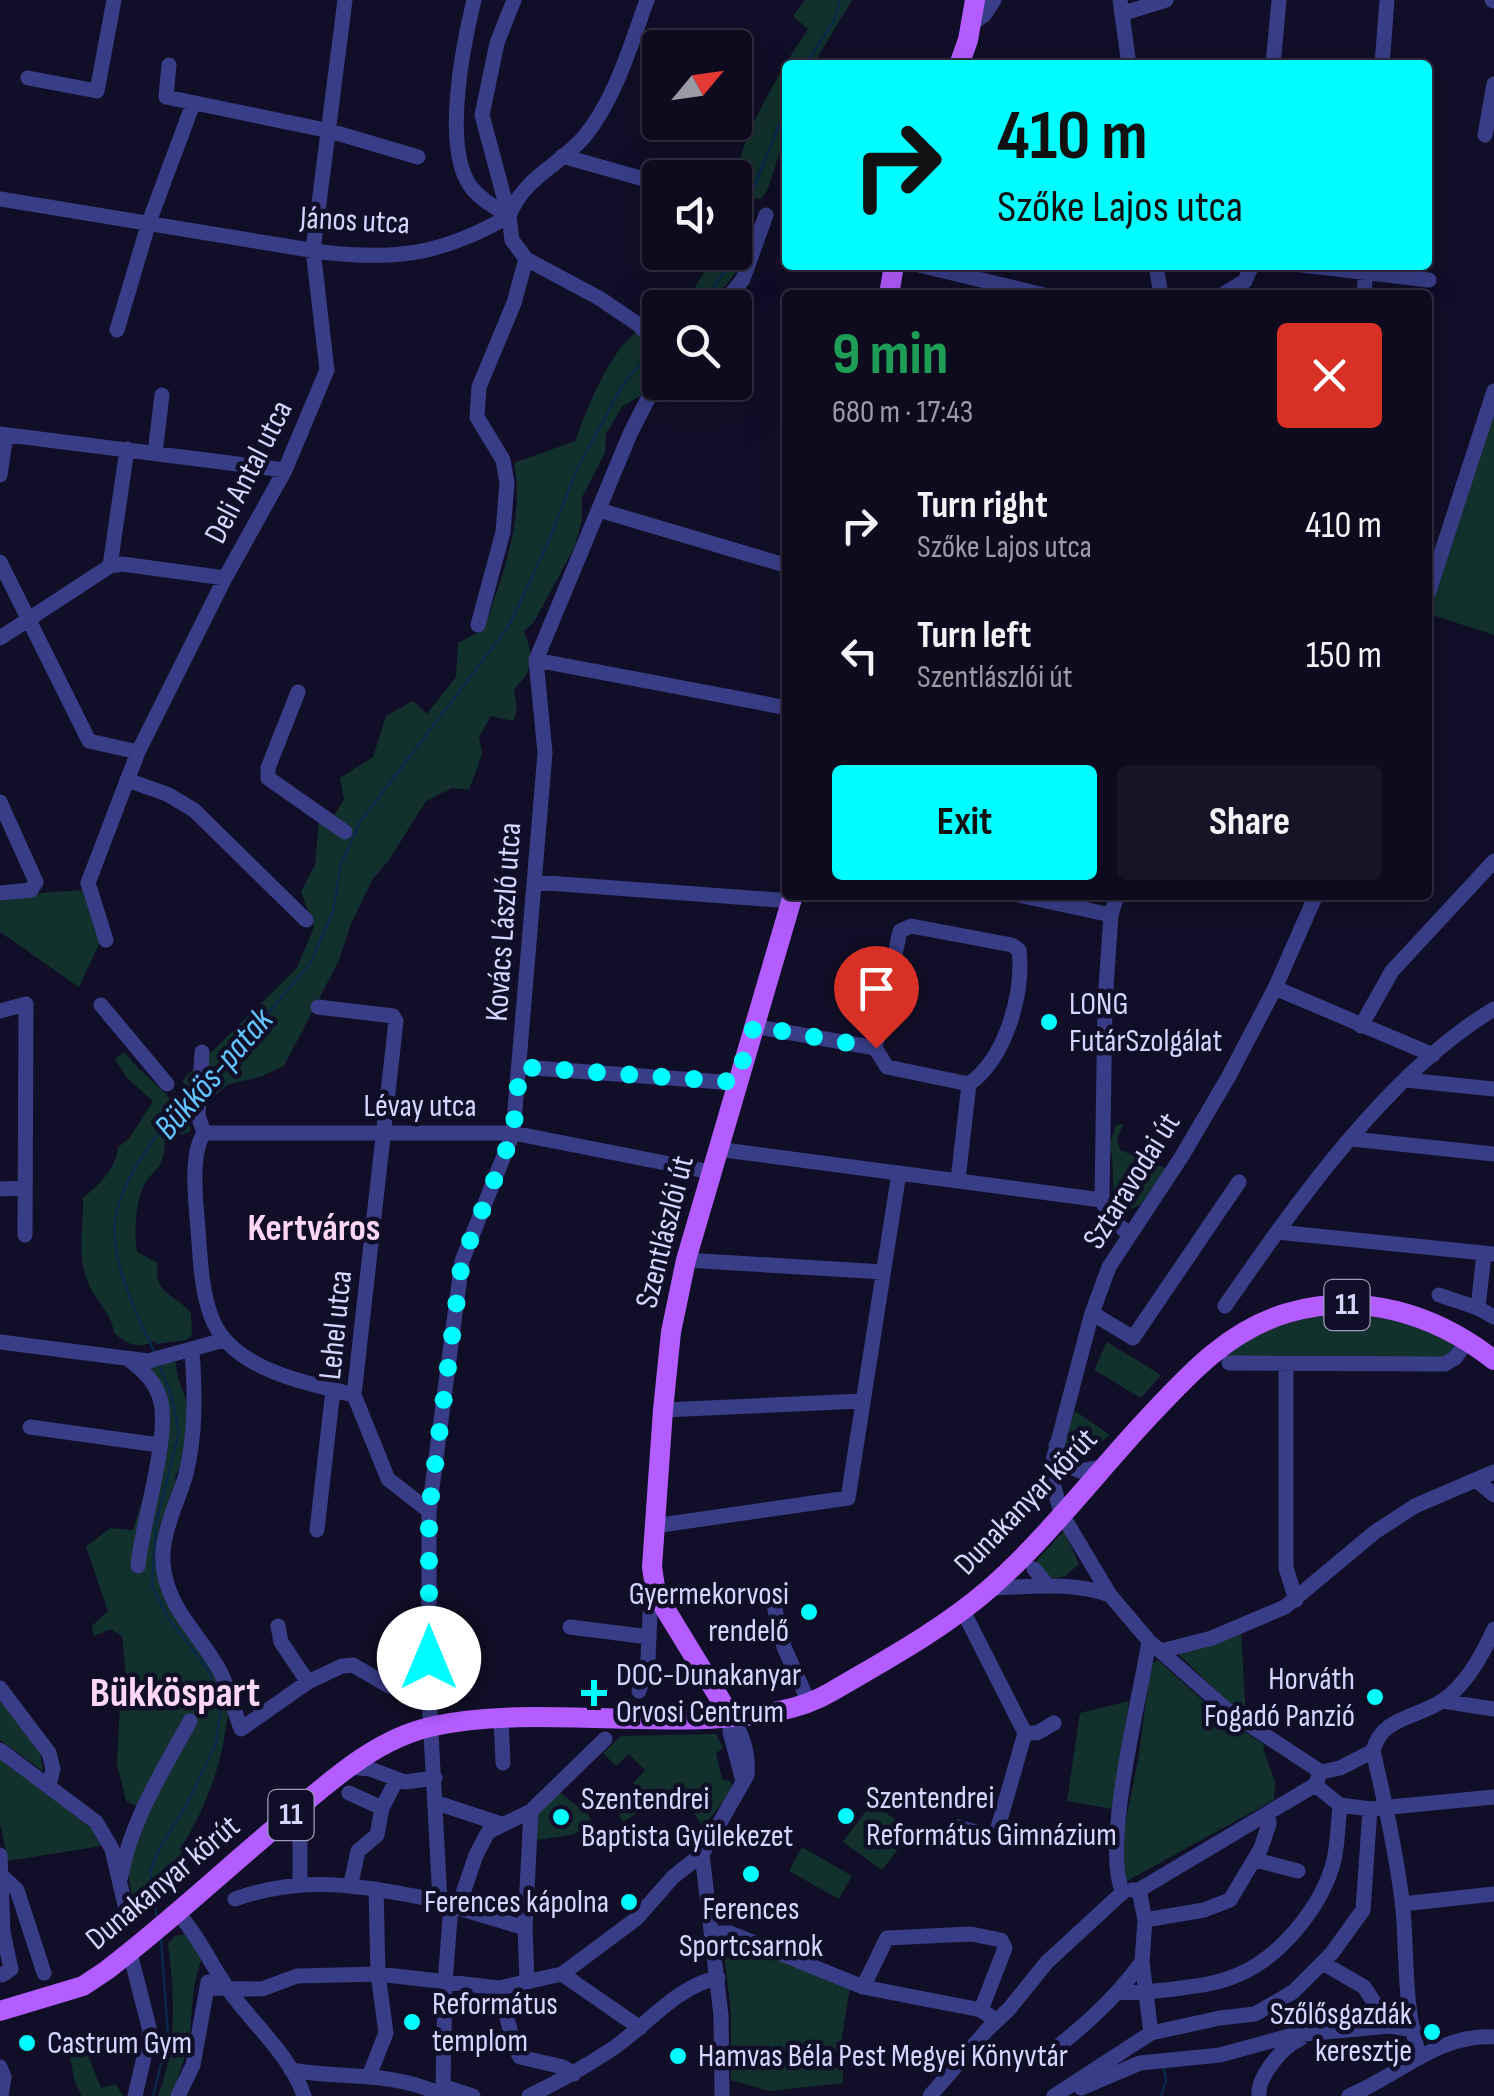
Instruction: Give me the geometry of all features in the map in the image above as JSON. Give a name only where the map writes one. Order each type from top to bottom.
[{"type":"main road","points":[[960,60],[974,0]]},
{"type":"main road","name":"Szentlászlói út","points":[[731,1718],[656,1594],[652,1567],[662,1410],[671,1332],[686,1260],[791,900]]},
{"type":"main road","name":"Dunakanyar körút","points":[[0,2011],[83,1986],[138,1946],[350,1766],[387,1744],[432,1726],[501,1720],[731,1718],[809,1703],[962,1609],[989,1588],[1199,1363],[1247,1331],[1286,1314],[1325,1305],[1378,1307],[1420,1316],[1468,1340],[1494,1360]]},
{"type":"main road","points":[[683,1720],[698,1704],[704,1672]]},
{"type":"street","points":[[28,78],[97,91],[114,0]]},
{"type":"street","name":"Deli Antal utca","points":[[106,940],[88,883],[127,780],[225,578],[285,470],[327,370],[313,250],[345,0]]},
{"type":"street","points":[[474,0],[460,58],[456,96],[461,164],[477,194],[509,216]]},
{"type":"street","points":[[514,0],[497,43],[482,115],[512,240],[526,259],[599,298],[642,330]]},
{"type":"street","points":[[509,216],[520,191],[594,124],[647,0]]},
{"type":"street","points":[[971,24],[984,16],[994,0]]},
{"type":"street","points":[[1128,60],[1122,7],[1166,0]]},
{"type":"street","points":[[1273,60],[1279,0]]},
{"type":"street","points":[[1382,60],[1387,0]]},
{"type":"street","points":[[169,65],[166,97],[330,131],[418,157]]},
{"type":"street","points":[[1485,135],[1494,84]]},
{"type":"street","points":[[117,330],[150,222],[193,104]]},
{"type":"street","points":[[562,156],[642,178]]},
{"type":"street","name":"János utca","points":[[0,199],[313,250],[374,256],[423,253],[474,235],[509,216]]},
{"type":"street","points":[[734,290],[742,279],[766,215]]},
{"type":"street","points":[[478,625],[503,532],[507,484],[503,460],[477,416],[479,387],[514,303],[526,259]]},
{"type":"street","points":[[939,270],[1023,290]]},
{"type":"street","points":[[1231,290],[1245,282],[1250,270]]},
{"type":"street","points":[[1376,270],[1429,280]]},
{"type":"street","points":[[1432,582],[1494,391]]},
{"type":"street","points":[[155,453],[162,395]]},
{"type":"street","name":"Kovács László utca","points":[[450,1905],[429,1696],[429,1511],[462,1261],[513,1133],[545,754],[536,660],[647,400]]},
{"type":"street","points":[[0,476],[3,434],[285,470]]},
{"type":"street","points":[[110,566],[127,449]]},
{"type":"street","points":[[599,510],[782,564]]},
{"type":"street","points":[[0,562],[89,741],[138,752]]},
{"type":"street","points":[[0,638],[110,566],[122,564],[225,578]]},
{"type":"street","points":[[536,660],[782,707]]},
{"type":"street","points":[[298,692],[268,768],[268,778],[345,832]]},
{"type":"street","points":[[127,780],[166,794],[194,810],[306,920]]},
{"type":"street","points":[[0,802],[36,882],[31,890],[0,893]]},
{"type":"street","points":[[1362,1026],[1392,971],[1494,861]]},
{"type":"street","points":[[534,882],[782,897]]},
{"type":"street","points":[[1041,900],[1111,915]]},
{"type":"street","points":[[1116,900],[1105,1002],[1102,1200],[1111,1219],[1129,1234]]},
{"type":"street","name":"Sztaravodai út","points":[[1061,1513],[1050,1472],[1092,1313],[1109,1266],[1182,1156],[1275,988],[1314,900]]},
{"type":"street","points":[[911,926],[1012,945],[1019,950],[1008,1024],[998,1049],[979,1077],[969,1084],[887,1067],[876,1048],[900,931],[911,926]]},
{"type":"street","points":[[1275,988],[1433,1054]]},
{"type":"street","points":[[0,1011],[26,1004],[25,1235]]},
{"type":"street","points":[[101,1005],[168,1084]]},
{"type":"street","name":"Lehel utca","points":[[318,1007],[394,1016],[396,1020],[354,1395],[388,1479],[429,1511]]},
{"type":"street","points":[[1225,1306],[1276,1232],[1352,1139],[1433,1054],[1474,1020],[1494,1009]]},
{"type":"street","points":[[1474,1020],[1494,1024]]},
{"type":"street","points":[[754,1026],[876,1048]]},
{"type":"street","points":[[202,1052],[198,1115],[204,1134],[198,1145],[196,1211],[212,1321],[224,1340],[264,1368],[354,1395]]},
{"type":"street","points":[[520,1067],[736,1082]]},
{"type":"street","points":[[1406,1080],[1494,1089]]},
{"type":"street","points":[[958,1180],[969,1084]]},
{"type":"street","name":"Lévay utca","points":[[204,1134],[513,1133],[711,1172]]},
{"type":"street","points":[[1352,1139],[1494,1154]]},
{"type":"street","points":[[717,1149],[1102,1200]]},
{"type":"street","points":[[654,1526],[846,1500],[899,1173]]},
{"type":"street","points":[[1092,1313],[1133,1338],[1239,1182]]},
{"type":"street","points":[[0,1190],[24,1188]]},
{"type":"street","points":[[1276,1232],[1489,1254],[1478,1308]]},
{"type":"street","points":[[686,1260],[883,1272]]},
{"type":"street","points":[[1439,1295],[1494,1317]]},
{"type":"street","points":[[0,1342],[158,1360],[224,1340]]},
{"type":"street","points":[[1229,1362],[1445,1364],[1455,1358],[1468,1340]]},
{"type":"street","points":[[192,1351],[192,1450],[166,1537],[163,1562],[171,1597],[220,1672],[241,1729],[330,1669],[353,1665],[389,1686],[429,1696]]},
{"type":"street","points":[[125,1357],[144,1370],[162,1406],[138,1566]]},
{"type":"street","points":[[1286,1364],[1286,1568],[1296,1600]]},
{"type":"street","points":[[316,1530],[333,1390]]},
{"type":"street","points":[[662,1410],[862,1401]]},
{"type":"street","points":[[30,1426],[159,1445]]},
{"type":"street","points":[[1056,1444],[1066,1466],[1080,1471],[1102,1467]]},
{"type":"street","points":[[1155,1646],[1242,1627],[1296,1600],[1375,1532],[1416,1506],[1494,1472]]},
{"type":"street","points":[[1476,1480],[1494,1496]]},
{"type":"street","points":[[1061,1513],[1110,1595],[1155,1646],[1243,1723],[1318,1778],[1340,1805],[1335,1856],[1325,1886],[1284,1940],[1258,1964],[1212,1983],[1145,1993],[1120,1992]]},
{"type":"street","points":[[1056,1586],[1083,1569],[1086,1554]]},
{"type":"street","points":[[1034,1569],[1056,1586]]},
{"type":"street","points":[[989,1588],[1056,1586],[1089,1588],[1110,1595]]},
{"type":"street","name":"Szentlászlói út","points":[[639,1692],[648,1659],[650,1614],[656,1594]]},
{"type":"street","points":[[773,1601],[784,1647],[809,1703]]},
{"type":"street","points":[[957,1827],[989,1835],[997,1831],[1024,1733],[962,1609]]},
{"type":"street","points":[[278,1626],[282,1642],[308,1682]]},
{"type":"street","points":[[570,1627],[649,1638]]},
{"type":"street","points":[[1419,2054],[1402,1904],[1379,1807],[1373,1751],[1389,1725],[1442,1701],[1469,1673],[1494,1629]]},
{"type":"street","points":[[1151,2033],[1142,1962],[1144,1920],[1131,1891],[1118,1881],[1115,1850],[1132,1731],[1155,1646]]},
{"type":"street","points":[[0,1688],[50,1754],[49,1786]]},
{"type":"street","points":[[1442,1701],[1494,1709]]},
{"type":"street","points":[[208,1988],[262,1990],[297,1976],[378,1974],[498,1988],[562,1974],[636,1918],[673,1877],[702,1854],[720,1817],[743,1786],[748,1764],[741,1732],[731,1718]]},
{"type":"street","points":[[501,1720],[503,1763]]},
{"type":"street","points":[[120,1883],[126,1848],[143,1806],[190,1722]]},
{"type":"street","points":[[1024,1733],[1037,1732],[1054,1723]]},
{"type":"street","points":[[441,2092],[450,1905],[488,1832],[531,1811],[605,1739]]},
{"type":"street","points":[[0,1750],[96,1822],[112,1850],[128,1918]]},
{"type":"street","points":[[930,2096],[1047,1962],[1131,1891],[1268,1815],[1318,1778],[1373,1751]]},
{"type":"street","points":[[350,1766],[370,1769],[396,1781],[435,1778]]},
{"type":"street","points":[[352,1883],[358,1851],[377,1835],[382,1808],[396,1781]]},
{"type":"street","points":[[350,1792],[382,1808]]},
{"type":"street","points":[[1340,1805],[1379,1807],[1494,1798]]},
{"type":"street","points":[[437,1803],[500,1824]]},
{"type":"street","points":[[1054,2096],[1151,2033],[1255,2014],[1280,2002],[1322,1964],[1363,1910],[1379,1807]]},
{"type":"street","points":[[526,1982],[531,1811]]},
{"type":"street","points":[[1144,1920],[1204,1910],[1230,1900],[1255,1860],[1268,1815]]},
{"type":"street","points":[[300,1841],[300,1884]]},
{"type":"street","points":[[702,1854],[718,1978],[719,2095]]},
{"type":"street","points":[[0,1855],[2,1932],[11,1969],[2,1975]]},
{"type":"street","points":[[1255,1860],[1298,1872]]},
{"type":"street","points":[[2,1876],[18,1890],[44,1974]]},
{"type":"street","points":[[235,1899],[251,1886],[352,1883],[450,1905],[525,1928]]},
{"type":"street","points":[[368,2076],[386,2033],[378,1974],[376,1888]]},
{"type":"street","points":[[1402,1904],[1494,1894]]},
{"type":"street","points":[[175,1914],[196,1934],[211,1963],[291,2070],[304,2096]]},
{"type":"street","points":[[713,1933],[730,1933],[863,1987],[981,2010],[997,2020]]},
{"type":"street","points":[[863,1987],[887,1938],[976,1934],[1001,1940],[1005,1948],[981,2010]]},
{"type":"street","points":[[135,2096],[150,2032],[138,1946]]},
{"type":"street","points":[[1042,2058],[1090,2022],[1120,1992],[1142,1962]]},
{"type":"street","points":[[178,2096],[193,2065],[211,1963]]},
{"type":"street","points":[[1322,1964],[1364,1987],[1390,2026]]},
{"type":"street","points":[[562,1974],[640,2028]]},
{"type":"street","points":[[529,2096],[574,2074],[695,1985],[718,1978]]},
{"type":"street","points":[[498,1988],[520,2057],[563,2067],[574,2074]]},
{"type":"street","points":[[256,2026],[262,1990]]},
{"type":"street","points":[[0,2011],[0,2025]]},
{"type":"street","points":[[1064,2096],[1140,2063],[1184,2061],[1292,2035],[1390,2026],[1414,2030]]},
{"type":"street","points":[[1259,2096],[1258,2086],[1278,2055],[1308,2035]]},
{"type":"street","points":[[1349,2096],[1376,2084],[1419,2054],[1455,2040],[1494,2037]]},
{"type":"street","points":[[0,2067],[4,2077],[1,2096]]},
{"type":"street","points":[[291,2070],[368,2076],[473,2096]]},
{"type":"green space","points":[[805,0],[852,0],[816,60],[789,60],[808,29],[793,16]]},
{"type":"green space","points":[[782,72],[782,146],[761,199],[752,196],[752,160],[741,160],[747,140],[752,140],[754,123]]},
{"type":"green space","points":[[705,270],[737,270],[722,290],[693,290]]},
{"type":"green space","points":[[642,329],[642,395],[622,407],[606,434],[605,453],[582,497],[582,520],[574,548],[534,622],[524,631],[530,662],[514,689],[517,710],[513,721],[491,716],[479,737],[482,754],[469,790],[452,788],[426,801],[372,880],[339,960],[284,1066],[229,1084],[202,1105],[182,1081],[297,968],[314,927],[301,892],[315,865],[319,820],[333,817],[344,800],[340,778],[373,757],[386,716],[413,701],[427,714],[456,677],[458,643],[484,629],[514,526],[514,463],[575,441],[599,384],[633,335]]},
{"type":"green space","points":[[1494,411],[1494,635],[1432,615],[1432,605]]},
{"type":"green space","points":[[82,890],[100,942],[79,987],[0,932],[0,896]]},
{"type":"green space","points":[[124,1052],[190,1124],[190,1132],[165,1139],[160,1164],[140,1195],[135,1228],[137,1252],[158,1263],[158,1281],[191,1313],[192,1334],[187,1340],[133,1345],[124,1340],[114,1333],[85,1274],[83,1198],[106,1176],[118,1147],[129,1139],[153,1101],[126,1077],[115,1059]]},
{"type":"green space","points":[[1124,1124],[1117,1138],[1120,1150],[1165,1168],[1141,1204],[1126,1212],[1114,1203],[1112,1154],[1108,1148],[1116,1125]]},
{"type":"green space","points":[[1362,1305],[1468,1340],[1455,1358],[1229,1363],[1228,1342],[1247,1331]]},
{"type":"green space","points":[[1107,1342],[1161,1375],[1141,1398],[1094,1370]]},
{"type":"green space","points":[[171,1359],[176,1363],[187,1405],[188,1427],[173,1496],[159,1526],[163,1546],[159,1557],[234,1699],[212,1784],[181,1847],[186,1878],[173,1887],[160,1886],[160,1901],[139,1916],[129,1874],[146,1811],[126,1801],[117,1764],[120,1706],[127,1685],[122,1636],[111,1629],[94,1636],[92,1626],[108,1611],[86,1547],[110,1528],[133,1530],[145,1492],[161,1480],[167,1420],[140,1365]]},
{"type":"green space","points":[[1075,1411],[1110,1435],[1076,1463],[1068,1462],[1063,1443]]},
{"type":"green space","points":[[1064,1531],[1079,1564],[1065,1576],[1054,1579],[1039,1570],[1037,1560]]},
{"type":"green space","points":[[1241,1631],[1246,1715],[1174,1650]]},
{"type":"green space","points":[[1158,1660],[1219,1715],[1265,1745],[1275,1782],[1274,1800],[1127,1881],[1119,1856],[1151,1664]]},
{"type":"green space","points":[[0,1699],[40,1752],[43,1771],[0,1740]]},
{"type":"green space","points":[[1129,1701],[1113,1809],[1067,1801],[1080,1713]]},
{"type":"green space","points":[[716,1734],[723,1748],[716,1753],[722,1779],[730,1781],[733,1789],[703,1827],[676,1787],[623,1822],[615,1806],[639,1791],[633,1783],[645,1770],[629,1754],[616,1766],[603,1753],[621,1736]]},
{"type":"green space","points":[[0,1756],[92,1829],[101,1846],[8,1861],[0,1824]]},
{"type":"green space","points":[[559,1792],[588,1814],[594,1826],[571,1835],[537,1840],[538,1814]]},
{"type":"green space","points":[[872,1803],[896,1820],[890,1828],[905,1840],[882,1870],[843,1842]]},
{"type":"green space","points":[[802,1847],[852,1876],[839,1899],[789,1871]]},
{"type":"green space","points":[[185,1934],[196,1945],[201,1960],[194,1986],[189,2044],[172,2096],[158,2096],[169,2058],[173,2021],[168,1944],[175,1936]]},
{"type":"green space","points":[[730,1940],[850,1987],[842,2037],[843,2083],[769,2091],[731,2080],[731,2013],[724,1953],[730,1952]]},
{"type":"green space","points":[[87,2053],[101,2088],[116,2084],[123,2096],[82,2096],[70,2057]]},
{"type":"waterway","name":"Bükkös-patak","points":[[808,60],[834,21],[840,0]]},
{"type":"waterway","name":"Bükkös-patak","points":[[712,290],[736,255],[749,200],[782,118]]},
{"type":"waterway","name":"Bükkös-patak","points":[[207,1073],[232,1057],[311,962],[333,911],[341,864],[360,822],[509,626],[576,471],[622,386],[642,362]]},
{"type":"waterway","name":"Bükkös-patak","points":[[154,1352],[125,1283],[114,1227],[122,1194],[138,1163],[192,1090]]},
{"type":"waterway","name":"Bükkös-patak","points":[[157,1918],[150,1872],[216,1743],[221,1706],[208,1670],[169,1619],[152,1586],[156,1524],[179,1432],[159,1364]]},
{"type":"waterway","name":"Bükkös-patak","points":[[153,2096],[168,2035],[161,1940]]},
{"type":"waterway","points":[[1161,2096],[1166,2081],[1164,2068]]},
{"type":"place","name":"LONG FutárSzolgálat","points":[[1049,1022]]},
{"type":"place","name":"Gyermekorvosi rendelő","points":[[809,1612]]},
{"type":"place","name":"DOC-Dunakanyar Orvosi Centrum","points":[[594,1693]]},
{"type":"place","name":"Horváth Fogadó Panzió","points":[[1375,1697]]},
{"type":"place","name":"Szentendrei Református Gimnázium","points":[[846,1816]]},
{"type":"place","name":"Szentendrei Baptista Gyülekezet","points":[[561,1817]]},
{"type":"place","name":"Ferences Sportcsarnok","points":[[751,1874]]},
{"type":"place","name":"Ferences kápolna","points":[[629,1902]]},
{"type":"place","name":"Református templom","points":[[412,2022]]},
{"type":"place","name":"Szőlősgazdák keresztje","points":[[1432,2032]]},
{"type":"place","name":"Castrum Gym","points":[[27,2043]]},
{"type":"place","name":"Hamvas Béla Pest Megyei Könyvtár","points":[[678,2056]]},
{"type":"district","name":"Kertváros","points":[[314,1228]]},
{"type":"district","name":"Bükköspart","points":[[175,1693]]},
{"type":"route","points":[[429,1658],[429,1511],[462,1261],[513,1133],[520,1067],[736,1082],[754,1026],[876,1048]]}]
